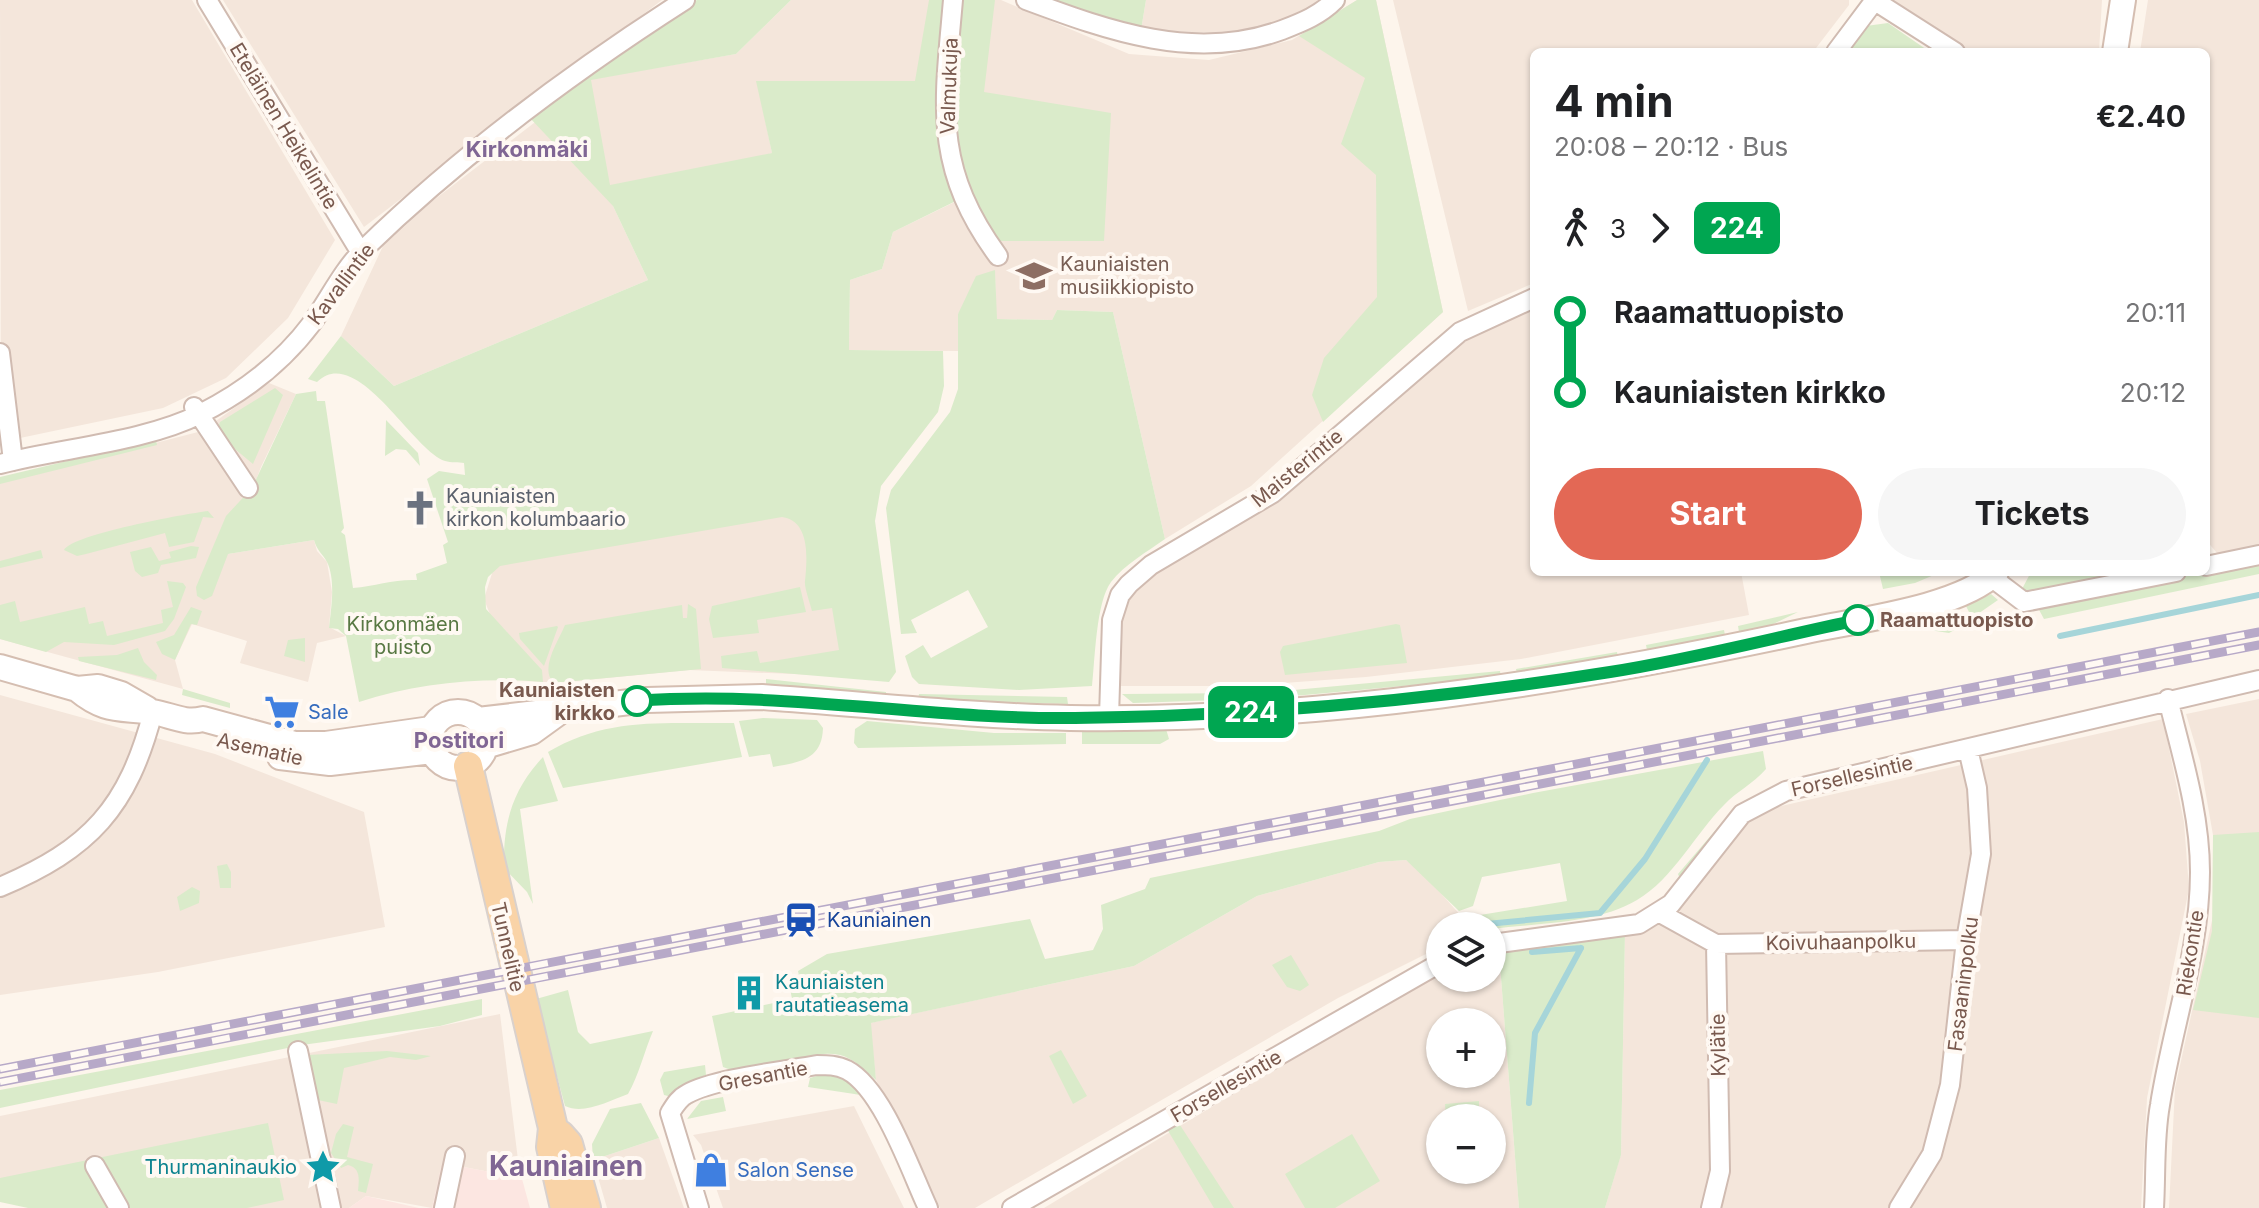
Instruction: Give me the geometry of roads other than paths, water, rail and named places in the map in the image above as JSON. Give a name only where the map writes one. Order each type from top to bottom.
[{"type":"main road","points":[[2116,48],[2123,0]]},
{"type":"main road","points":[[561,711],[532,732],[449,767],[432,740],[444,715],[455,711],[478,720],[647,700],[762,697],[1018,717],[1109,717],[1377,703],[1609,672],[1882,615],[1959,595],[1991,576]]},
{"type":"main road","name":"Asematie","points":[[0,667],[77,689],[98,687],[121,694],[153,712],[190,722],[198,733],[293,759],[330,763],[432,740]]},
{"type":"main road","points":[[476,756],[485,732],[478,720]]},
{"type":"main road","name":"Tunnelitie","points":[[476,756],[553,1128],[551,1147],[565,1208]]},
{"type":"main road","name":"Tunnelitie","points":[[553,1128],[568,1144],[586,1208]]},
{"type":"street","name":"Eteläinen Heikelintie","points":[[207,0],[361,253]]},
{"type":"street","name":"Kavallintie","points":[[6,463],[170,426],[280,363],[361,253],[441,177],[545,96],[685,0]]},
{"type":"street","name":"Valmukuja","points":[[953,0],[945,103],[950,160],[976,227],[998,256]]},
{"type":"street","points":[[1026,0],[1098,27],[1158,42],[1191,44],[1261,38],[1321,14],[1335,0]]},
{"type":"street","points":[[1839,48],[1875,0],[1949,48]]},
{"type":"street","name":"Maisterintie","points":[[1109,717],[1112,620],[1120,595],[1129,584],[1151,565],[1273,493],[1460,332],[1530,300]]},
{"type":"street","points":[[0,353],[6,463]]},
{"type":"street","points":[[196,410],[248,488]]},
{"type":"street","points":[[2210,565],[2259,555]]},
{"type":"street","points":[[1996,576],[2024,602],[2156,576]]},
{"type":"street","name":"Forsellesintie","points":[[1660,913],[1742,814],[1786,791],[2259,680]]},
{"type":"street","name":"Riekontie","points":[[2154,1208],[2159,1106],[2198,916],[2200,872],[2198,826],[2168,699]]},
{"type":"street","points":[[0,887],[38,870],[82,843],[95,829],[136,767],[153,712]]},
{"type":"street","name":"Fasaaninpolku","points":[[1899,1208],[1932,1154],[1941,1123],[1959,1022],[1966,940],[1981,854],[1977,788],[1968,749]]},
{"type":"street","points":[[1506,942],[1639,924],[1660,913],[1716,944]]},
{"type":"street","name":"Koivuhaanpolku","points":[[1716,944],[1966,940]]},
{"type":"street","name":"Kylätie","points":[[1711,1208],[1720,1171],[1716,944]]},
{"type":"street","name":"Forsellesintie","points":[[1012,1208],[1426,971]]},
{"type":"street","points":[[298,1051],[331,1208]]},
{"type":"street","name":"Gresantie","points":[[699,1208],[670,1113],[687,1094],[817,1065],[833,1065],[858,1078],[886,1119],[928,1208]]},
{"type":"street","points":[[444,1208],[455,1156]]},
{"type":"street","points":[[95,1166],[119,1208]]},
{"type":"waterway","points":[[2060,636],[2259,595]]},
{"type":"waterway","points":[[1506,922],[1600,913],[1645,859],[1707,760]]},
{"type":"waterway","points":[[1532,952],[1581,948]]},
{"type":"waterway","points":[[1529,1103],[1535,1033],[1581,948]]},
{"type":"railway","points":[[0,1069],[2259,632]]},
{"type":"railway","points":[[0,1082],[2259,645]]},
{"type":"place","name":"Kauniaisten musiikkiopisto","points":[[1034,276]]},
{"type":"place","name":"Kauniaisten kirkon kolumbaario","points":[[420,508]]},
{"type":"place","name":"Raamattuopisto","points":[[1858,620]]},
{"type":"place","name":"Kauniaisten kirkko","points":[[637,701]]},
{"type":"place","name":"Sale","points":[[282,712]]},
{"type":"place","name":"Kauniainen","points":[[801,920]]},
{"type":"place","name":"Kauniaisten rautatieasema","points":[[749,993]]},
{"type":"place","name":"Thurmaninaukio","points":[[323,1167]]},
{"type":"place","name":"Salon Sense","points":[[711,1170]]},
{"type":"district","name":"Kirkonmäki","points":[[527,149]]},
{"type":"district","name":"Postitori","points":[[459,740]]},
{"type":"district","name":"Kauniainen","points":[[566,1166]]},
{"type":"park label","name":"Kirkonmäen puisto","points":[[403,636]]}]
